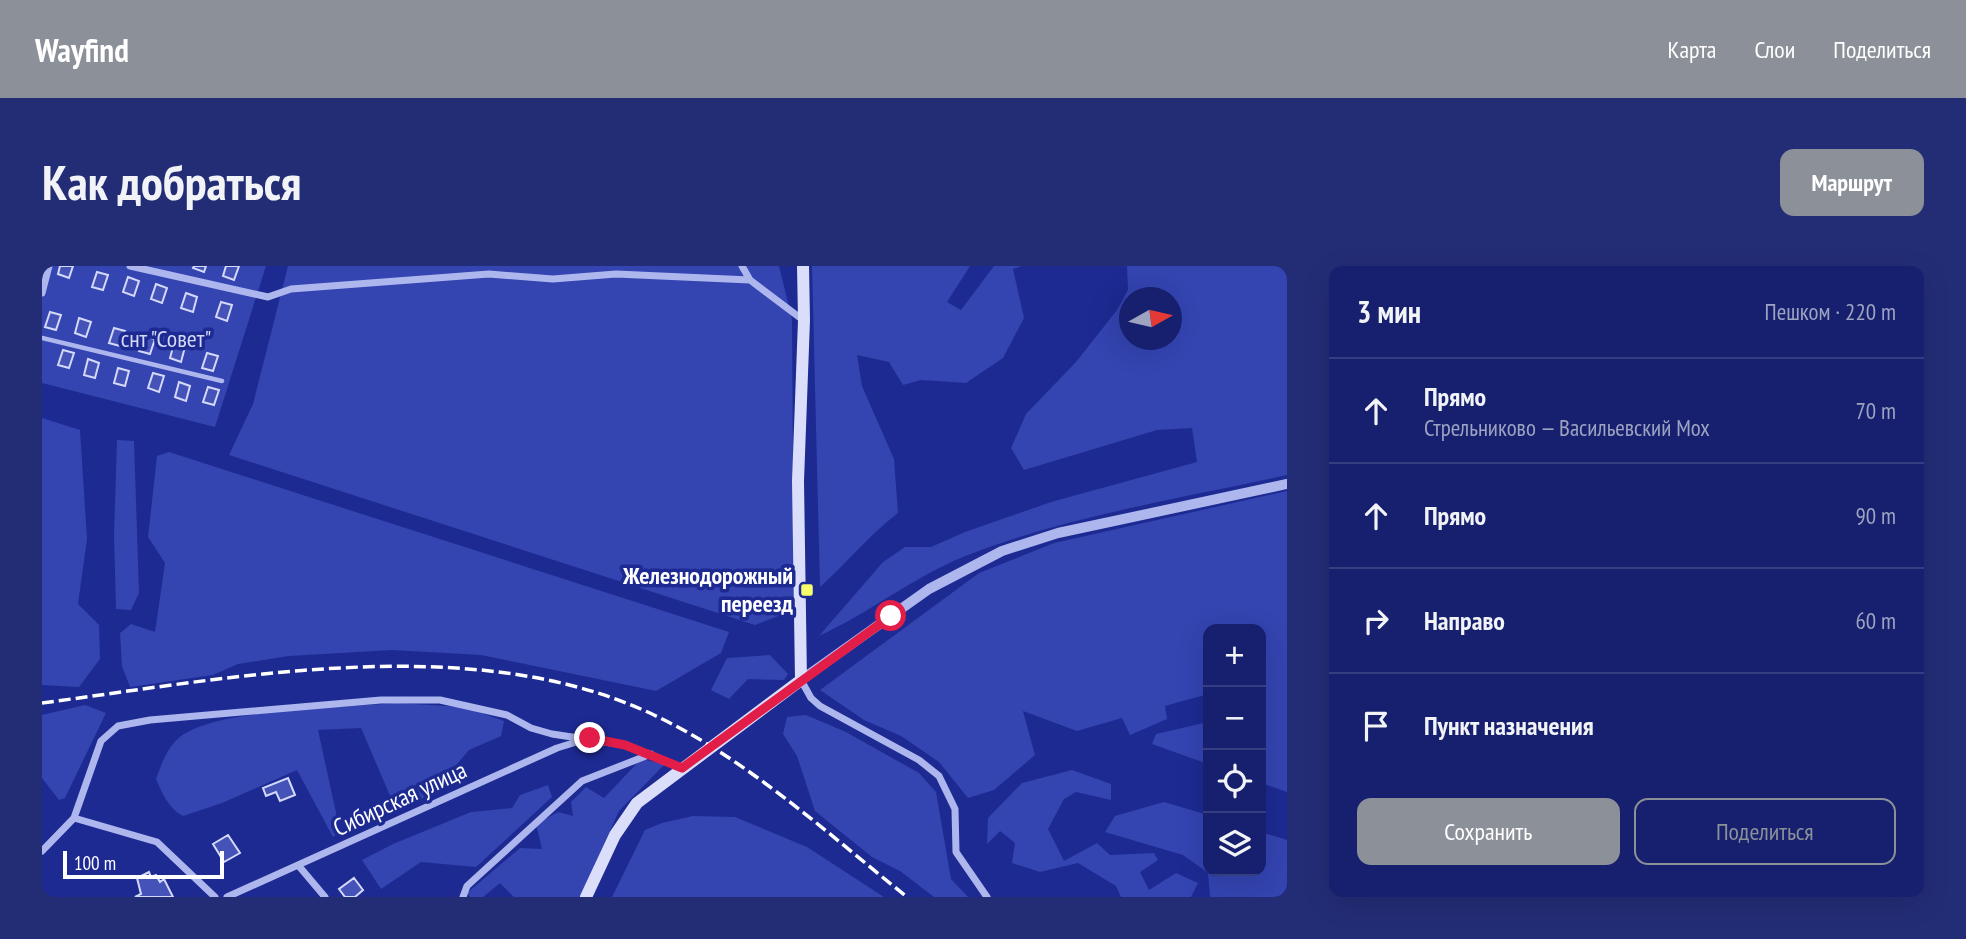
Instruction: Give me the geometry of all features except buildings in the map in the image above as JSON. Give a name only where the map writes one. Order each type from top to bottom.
[{"type":"main road","points":[[586,897],[602,859],[631,810],[652,789],[802,680],[798,481],[804,320],[803,266]]},
{"type":"street","points":[[42,293],[49,266]]},
{"type":"street","points":[[130,266],[268,297],[291,289],[400,278],[489,274],[553,279],[616,274],[750,280]]},
{"type":"street","points":[[742,266],[750,280],[804,320]]},
{"type":"street","points":[[987,897],[956,852],[955,809],[939,776],[919,760],[820,706],[811,698],[802,680],[919,595],[991,556],[1069,531],[1287,484]]},
{"type":"street","points":[[42,851],[74,818],[101,741],[118,726],[150,720],[370,701],[440,700],[507,715],[531,728],[552,734],[590,738],[652,754],[682,768]]},
{"type":"street","name":"Сибирская улица","points":[[227,897],[557,748],[590,738]]},
{"type":"street","points":[[463,897],[467,886],[582,781],[652,754]]},
{"type":"street","points":[[74,818],[157,842],[215,897]]},
{"type":"street","points":[[298,865],[325,897]]},
{"type":"lane","points":[[42,338],[222,381]]},
{"type":"green space","name":"снт \"Совет\"","points":[[42,266],[266,266],[215,427],[42,383]]},
{"type":"green space","points":[[288,266],[779,266],[792,319],[794,610],[755,625],[229,455],[253,404]]},
{"type":"green space","points":[[812,266],[970,266],[947,302],[961,310],[994,266],[1022,266],[1013,269],[1024,318],[1003,358],[966,383],[921,380],[903,385],[889,362],[857,355],[862,386],[894,459],[898,513],[877,530],[820,587]]},
{"type":"green space","points":[[1127,266],[1287,266],[1287,475],[1082,519],[1002,543],[944,565],[819,636],[883,562],[905,547],[931,547],[965,532],[1051,502],[1197,462],[1192,428],[1157,430],[1024,470],[1011,448],[1026,414],[1076,362],[1119,306],[1119,350],[1182,350],[1182,287],[1128,287]]},
{"type":"green space","points":[[42,418],[80,430],[87,539],[78,604],[99,625],[100,659],[79,687],[42,685]]},
{"type":"green space","points":[[117,440],[134,441],[139,593],[131,610],[116,609],[114,535]]},
{"type":"green space","points":[[169,452],[729,632],[721,653],[656,691],[481,655],[392,650],[289,656],[238,664],[213,675],[130,687],[122,666],[120,633],[131,624],[155,632],[165,563],[148,537],[157,456]]},
{"type":"green space","points":[[1287,491],[1287,792],[1266,785],[1266,624],[1203,624],[1203,695],[1165,706],[1167,719],[1130,735],[1122,718],[1077,731],[1023,711],[1035,755],[994,790],[968,798],[939,762],[901,736],[864,720],[820,690],[979,573],[1054,543]]},
{"type":"green space","points":[[770,655],[788,674],[784,680],[748,679],[729,699],[711,690],[727,658]]},
{"type":"green space","points":[[396,703],[464,707],[504,721],[501,736],[469,750],[433,793],[397,812],[361,728],[318,730],[340,831],[333,837],[297,770],[222,803],[183,816],[170,805],[156,779],[166,754],[178,738],[203,725],[256,714]]},
{"type":"green space","points":[[85,705],[106,713],[65,798],[59,800],[42,778],[42,715]]},
{"type":"green space","points":[[806,715],[846,732],[919,773],[936,792],[951,879],[968,897],[934,897],[900,871],[872,857],[815,811],[797,756],[783,734],[787,717]]},
{"type":"green space","points":[[1203,723],[1203,762],[1152,744],[1156,734]]},
{"type":"green space","points":[[641,759],[665,764],[619,811],[580,897],[514,897],[500,883],[483,897],[470,897],[467,893],[520,848],[542,849],[536,824],[558,812],[573,816],[571,802],[586,787],[604,798]]},
{"type":"green space","points":[[1072,770],[1111,784],[1111,800],[1076,792],[1064,799],[1048,829],[1064,861],[1097,843],[1110,855],[1154,853],[1158,860],[1140,872],[1149,890],[1176,873],[1198,883],[1191,897],[1121,897],[1116,886],[1078,863],[1040,872],[1012,863],[1015,843],[1000,831],[987,844],[988,818],[1022,783]]},
{"type":"green space","points":[[548,785],[552,797],[476,867],[421,862],[381,889],[362,860],[393,844],[471,812],[512,808],[520,795]]},
{"type":"green space","points":[[1164,802],[1203,814],[1203,869],[1183,855],[1105,832],[1115,816]]},
{"type":"green space","points":[[693,816],[735,817],[807,847],[884,897],[612,897],[645,830]]},
{"type":"green space","points":[[1266,834],[1287,840],[1287,897],[1210,897],[1208,876],[1266,876]]},
{"type":"railway","points":[[42,703],[193,682],[352,667],[431,667],[509,673],[584,689],[654,715],[722,753],[785,798],[907,897]]},
{"type":"place","name":"Железнодорожный переезд","points":[[807,590]]},
{"type":"route","points":[[590,738],[625,745],[682,768],[891,616]]}]
